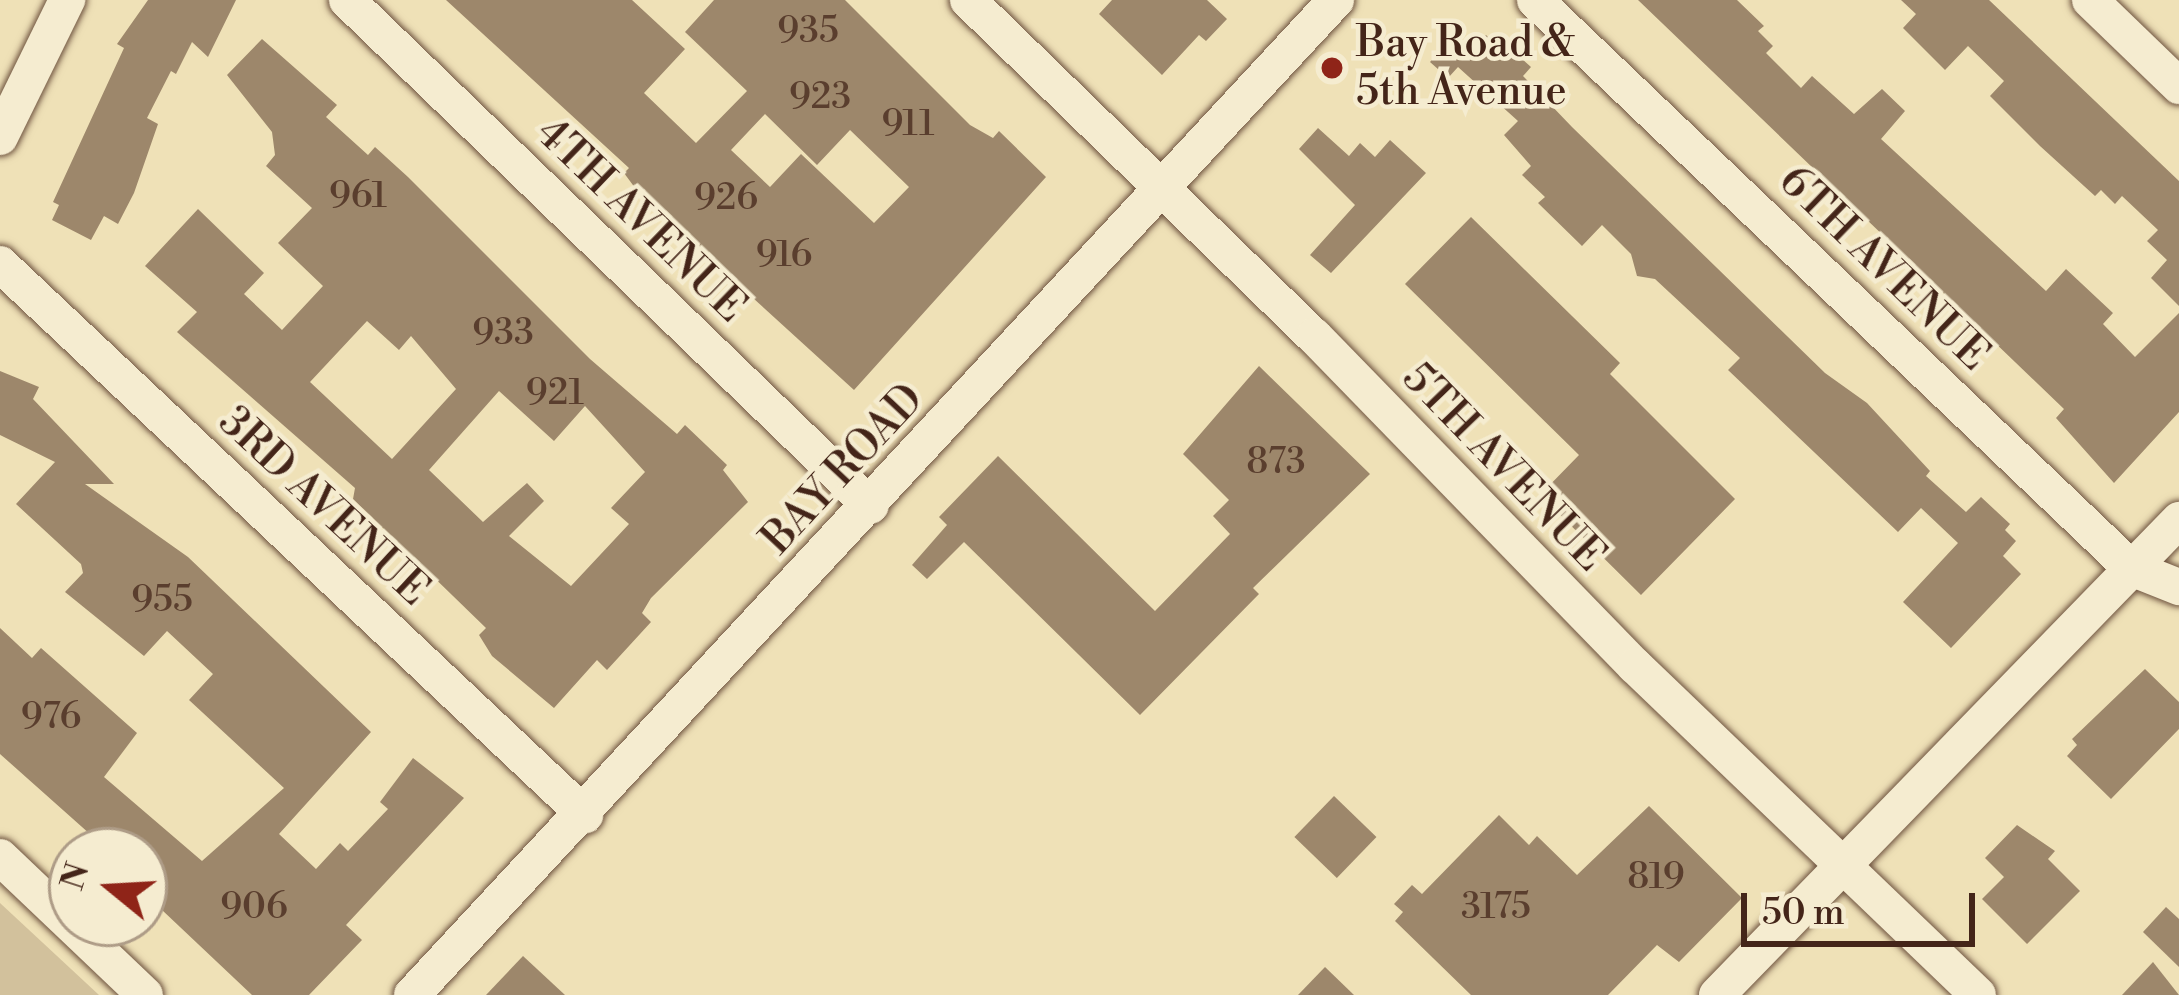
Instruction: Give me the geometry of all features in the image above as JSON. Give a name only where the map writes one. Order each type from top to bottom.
[{"type":"street","points":[[0,137],[67,0]]},
{"type":"street","name":"4TH AVENUE","points":[[347,0],[871,506]]},
{"type":"street","name":"5TH AVENUE","points":[[968,0],[1978,995]]},
{"type":"street","name":"BAY ROAD","points":[[412,995],[585,815],[1159,185],[1336,0]]},
{"type":"street","name":"6TH AVENUE","points":[[1535,0],[2131,568],[2179,587]]},
{"type":"street","points":[[2090,0],[2179,86]]},
{"type":"street","name":"3RD AVENUE","points":[[0,264],[585,815]]},
{"type":"street","points":[[1718,995],[2179,520]]},
{"type":"street","points":[[0,857],[145,995]]},
{"type":"shaded area","points":[[0,903],[99,995],[0,995]]},
{"type":"building","points":[[148,0],[236,0],[208,57],[192,42],[176,74],[171,71],[147,118],[158,124],[134,193],[118,224],[104,216],[91,240],[52,220],[59,205],[53,202],[124,48],[117,44]]},
{"type":"building","points":[[446,0],[632,0],[685,49],[644,93],[696,143],[747,91],[685,32],[714,0],[845,0],[970,125],[993,138],[999,131],[1046,177],[854,390],[641,196],[624,173],[629,168]],"holes":[[[765,114],[817,165],[850,130],[909,187],[874,223],[801,154],[770,187],[731,150]]]},
{"type":"building","points":[[1112,0],[1207,0],[1227,19],[1206,41],[1199,35],[1162,75],[1099,14]]},
{"type":"building","points":[[1638,0],[1737,0],[1764,26],[1758,31],[1773,46],[1766,53],[1801,88],[1812,76],[1854,114],[1882,89],[1905,111],[1881,139],[2046,291],[2066,269],[2113,313],[2103,324],[2135,357],[2179,313],[2179,412],[2114,483],[2056,418],[2064,409]]},
{"type":"building","points":[[1901,0],[1989,0],[2179,181],[2179,306],[2151,278],[2167,260],[2147,241],[2158,230],[2122,196],[2115,204],[2101,190],[2095,196],[2040,146],[1990,96],[2004,81],[1968,46],[1945,70],[1903,28],[1916,14]]},
{"type":"building","points":[[1455,34],[1472,50],[1486,35],[1497,46],[1502,41],[1531,67],[1523,76],[1572,127],[1825,373],[1867,403],[1930,471],[1926,476],[1966,512],[1981,497],[2010,524],[2005,530],[2016,541],[2003,556],[2021,574],[1951,648],[1903,602],[1958,543],[1921,508],[1898,532],[1728,370],[1740,358],[1655,279],[1637,276],[1631,254],[1602,225],[1582,246],[1538,203],[1545,197],[1522,175],[1531,166],[1504,135],[1518,121],[1458,67],[1448,78],[1430,62]]},
{"type":"building","points":[[262,39],[337,105],[326,117],[368,155],[375,147],[590,359],[677,434],[685,425],[727,465],[723,470],[748,502],[651,598],[642,613],[651,622],[607,670],[597,660],[554,708],[492,656],[479,635],[486,628],[353,499],[355,488],[177,332],[197,312],[145,266],[198,209],[264,273],[244,294],[282,330],[323,286],[278,243],[312,208],[266,166],[275,155],[272,132],[227,75]],"holes":[[[367,321],[399,350],[411,336],[456,389],[392,459],[310,382]],[[499,391],[554,441],[585,406],[645,472],[611,508],[629,524],[571,586],[509,536],[544,501],[527,483],[483,522],[429,470]]]},
{"type":"building","points":[[1318,128],[1349,156],[1360,143],[1375,157],[1390,140],[1426,173],[1331,273],[1310,255],[1355,205],[1299,149]]},
{"type":"building","points":[[1471,217],[1620,363],[1610,374],[1735,499],[1641,595],[1540,495],[1579,455],[1405,284]]},
{"type":"building","points":[[1259,366],[1370,474],[1253,588],[1259,594],[1140,715],[964,542],[927,579],[912,565],[947,525],[939,517],[998,456],[1155,611],[1230,534],[1213,516],[1229,500],[1183,454]]},
{"type":"building","points":[[0,371],[39,387],[33,399],[114,484],[85,484],[188,557],[371,732],[279,834],[316,869],[340,843],[348,851],[388,809],[380,802],[413,758],[464,798],[346,925],[362,940],[309,995],[252,995],[168,916],[168,832],[202,861],[284,788],[189,700],[213,674],[167,631],[144,656],[65,592],[83,573],[81,564],[16,504],[55,462],[0,435]]},
{"type":"building","points":[[0,628],[32,658],[41,648],[137,733],[104,777],[162,827],[82,827],[0,754]]},
{"type":"building","points":[[2145,669],[2179,702],[2179,729],[2111,799],[2067,756],[2077,745],[2072,739]]},
{"type":"building","points":[[1334,796],[1376,837],[1337,878],[1294,837]]},
{"type":"building","points":[[1649,806],[1742,898],[1679,962],[1657,945],[1608,995],[1471,995],[1395,921],[1403,912],[1394,904],[1412,885],[1422,894],[1499,815],[1529,845],[1537,836],[1577,875]]},
{"type":"building","points":[[2017,825],[2055,851],[2048,859],[2080,891],[2027,944],[1982,899],[2004,877],[1985,858]]},
{"type":"building","points":[[2166,907],[2179,919],[2179,967],[2143,932]]},
{"type":"building","points":[[523,956],[565,995],[486,995]]},
{"type":"building","points":[[2153,962],[2179,995],[2122,995]]},
{"type":"building","points":[[1325,967],[1354,995],[1298,995]]},
{"type":"place","name":"Bay Road & 5th Avenue","points":[[1332,68]]}]
